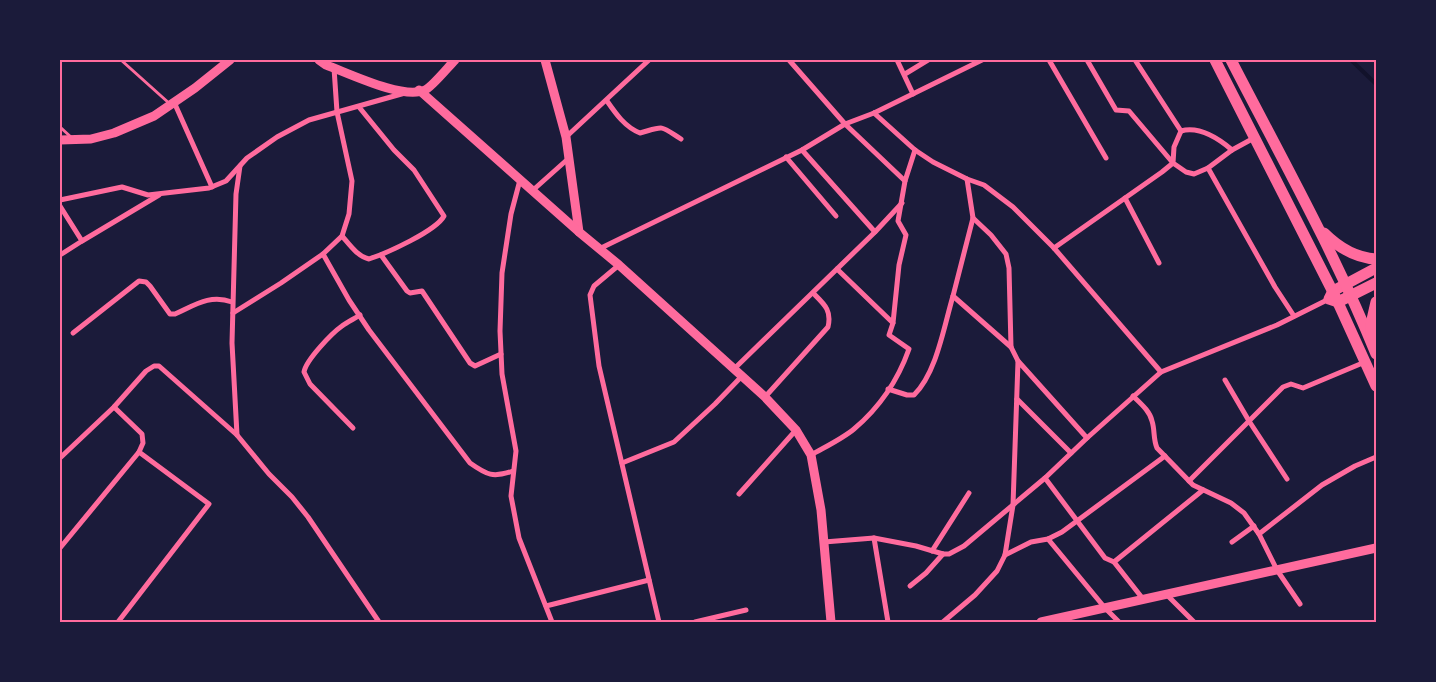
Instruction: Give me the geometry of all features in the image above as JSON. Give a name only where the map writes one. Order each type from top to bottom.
[{"type":"main road","points":[[1215,60],[1334,297],[1376,386]]},
{"type":"main road","points":[[1231,60],[1346,283],[1374,349]]},
{"type":"main road","points":[[1317,227],[1332,242],[1350,253],[1376,259]]},
{"type":"main road","points":[[1334,297],[1346,283],[1376,268]]},
{"type":"main road","points":[[1334,297],[1351,296],[1376,283]]},
{"type":"main road","points":[[1374,349],[1371,324],[1376,302]]},
{"type":"street","points":[[60,140],[72,138],[91,139],[114,133],[154,116],[230,60]]},
{"type":"street","points":[[319,60],[334,68],[384,87],[409,92]]},
{"type":"street","points":[[60,200],[122,186],[148,195],[212,186],[226,181],[248,158],[277,137],[309,120],[409,92],[426,90],[456,60]]},
{"type":"street","points":[[545,60],[570,157],[579,232]]},
{"type":"street","points":[[566,137],[649,60]]},
{"type":"street","points":[[789,60],[845,124],[905,181]]},
{"type":"street","points":[[897,60],[913,94]]},
{"type":"street","points":[[904,74],[928,60]]},
{"type":"street","points":[[598,249],[802,150],[845,124],[874,113],[982,60]]},
{"type":"street","points":[[1048,60],[1106,158]]},
{"type":"street","points":[[1087,60],[1116,110],[1129,111],[1172,162],[1186,172],[1194,174],[1208,168],[1232,150],[1255,138]]},
{"type":"street","points":[[1135,60],[1181,131]]},
{"type":"street","points":[[233,313],[323,254],[342,236],[349,214],[352,181],[337,112],[334,68]]},
{"type":"street","points":[[419,90],[598,249],[619,265],[765,397],[796,430],[811,455],[821,510],[831,622]]},
{"type":"street","points":[[606,101],[632,130],[640,134],[655,128],[665,128],[681,139]]},
{"type":"street","points":[[172,103],[212,186]]},
{"type":"street","points":[[342,236],[362,257],[369,259],[381,255],[428,231],[442,220],[444,216],[414,170],[372,125],[359,107]]},
{"type":"street","points":[[874,113],[915,150],[933,162],[967,179],[984,185],[1013,207],[1054,248],[1160,372]]},
{"type":"street","points":[[1181,131],[1195,129],[1223,143],[1232,150]]},
{"type":"street","points":[[1054,248],[1162,172],[1172,162],[1174,147],[1181,131]]},
{"type":"street","points":[[802,150],[874,232]]},
{"type":"street","points":[[811,455],[853,430],[878,406],[909,349],[889,335],[893,323],[899,265],[906,234],[898,222],[905,181],[915,150]]},
{"type":"street","points":[[532,191],[570,157]]},
{"type":"street","points":[[786,157],[836,216]]},
{"type":"street","points":[[237,435],[232,343],[232,302],[236,194],[240,166]]},
{"type":"street","points":[[1208,168],[1275,287],[1294,316]]},
{"type":"street","points":[[888,389],[907,395],[914,394],[919,389],[933,363],[973,218],[967,179]]},
{"type":"street","points":[[520,180],[511,214],[502,274],[501,354],[503,382],[516,451],[511,496],[519,538],[552,622]]},
{"type":"street","points":[[60,256],[162,194]]},
{"type":"street","points":[[1125,198],[1159,262]]},
{"type":"street","points":[[733,370],[813,293],[902,202]]},
{"type":"street","points":[[60,206],[82,241]]},
{"type":"street","points":[[973,218],[991,235],[1006,254],[1009,268],[1011,347]]},
{"type":"street","points":[[323,254],[360,315],[470,463],[486,474],[500,476],[514,472]]},
{"type":"street","points":[[381,255],[407,291],[410,293],[422,291],[470,363],[475,366],[501,354]]},
{"type":"street","points":[[619,265],[594,286],[590,295],[599,366],[659,622]]},
{"type":"street","points":[[837,269],[893,323]]},
{"type":"street","points":[[73,333],[140,281],[146,282],[150,286],[170,314],[175,314],[213,298],[232,302]]},
{"type":"street","points":[[765,397],[828,327],[829,311],[813,293]]},
{"type":"street","points":[[953,296],[1011,347],[1018,361],[1087,438]]},
{"type":"street","points":[[824,542],[874,538],[949,554],[964,546],[1045,478],[1160,372],[1294,316],[1334,297]]},
{"type":"street","points":[[353,428],[310,384],[304,372],[306,365],[313,355],[340,326],[360,315]]},
{"type":"street","points":[[943,622],[975,595],[997,572],[1004,556],[1013,505],[1018,361]]},
{"type":"street","points":[[1189,481],[1283,387],[1291,384],[1303,388],[1365,361]]},
{"type":"street","points":[[60,458],[114,407],[146,371],[154,366],[159,366],[237,435],[308,517],[380,622]]},
{"type":"street","points":[[622,463],[674,442],[742,376]]},
{"type":"street","points":[[1225,380],[1287,479]]},
{"type":"street","points":[[1133,396],[1149,413],[1153,421],[1154,442],[1165,456],[1189,481],[1231,503],[1244,513],[1259,534],[1277,570],[1300,604]]},
{"type":"street","points":[[1017,398],[1071,453]]},
{"type":"street","points":[[60,548],[139,452],[143,443],[142,434],[114,407]]},
{"type":"street","points":[[739,494],[796,430]]},
{"type":"street","points":[[118,622],[210,504],[139,452]]},
{"type":"street","points":[[1004,556],[1031,542],[1062,532],[1165,456]]},
{"type":"street","points":[[1259,534],[1322,485],[1355,466],[1376,457]]},
{"type":"street","points":[[1045,478],[1105,558],[1114,562],[1143,599]]},
{"type":"street","points":[[1114,562],[1203,490]]},
{"type":"street","points":[[932,551],[969,493]]},
{"type":"street","points":[[1232,542],[1254,526]]},
{"type":"street","points":[[874,538],[888,622]]},
{"type":"street","points":[[1048,538],[1105,608],[1119,622]]},
{"type":"street","points":[[1047,621],[1376,548]]},
{"type":"street","points":[[910,586],[926,573],[943,554]]},
{"type":"street","points":[[546,606],[649,580]]},
{"type":"street","points":[[1166,594],[1194,622]]},
{"type":"street","points":[[695,622],[746,610]]},
{"type":"lane","points":[[121,60],[172,103]]},
{"type":"lane","points":[[60,127],[72,138]]},
{"type":"waterway","points":[[1351,60],[1376,84]]}]
